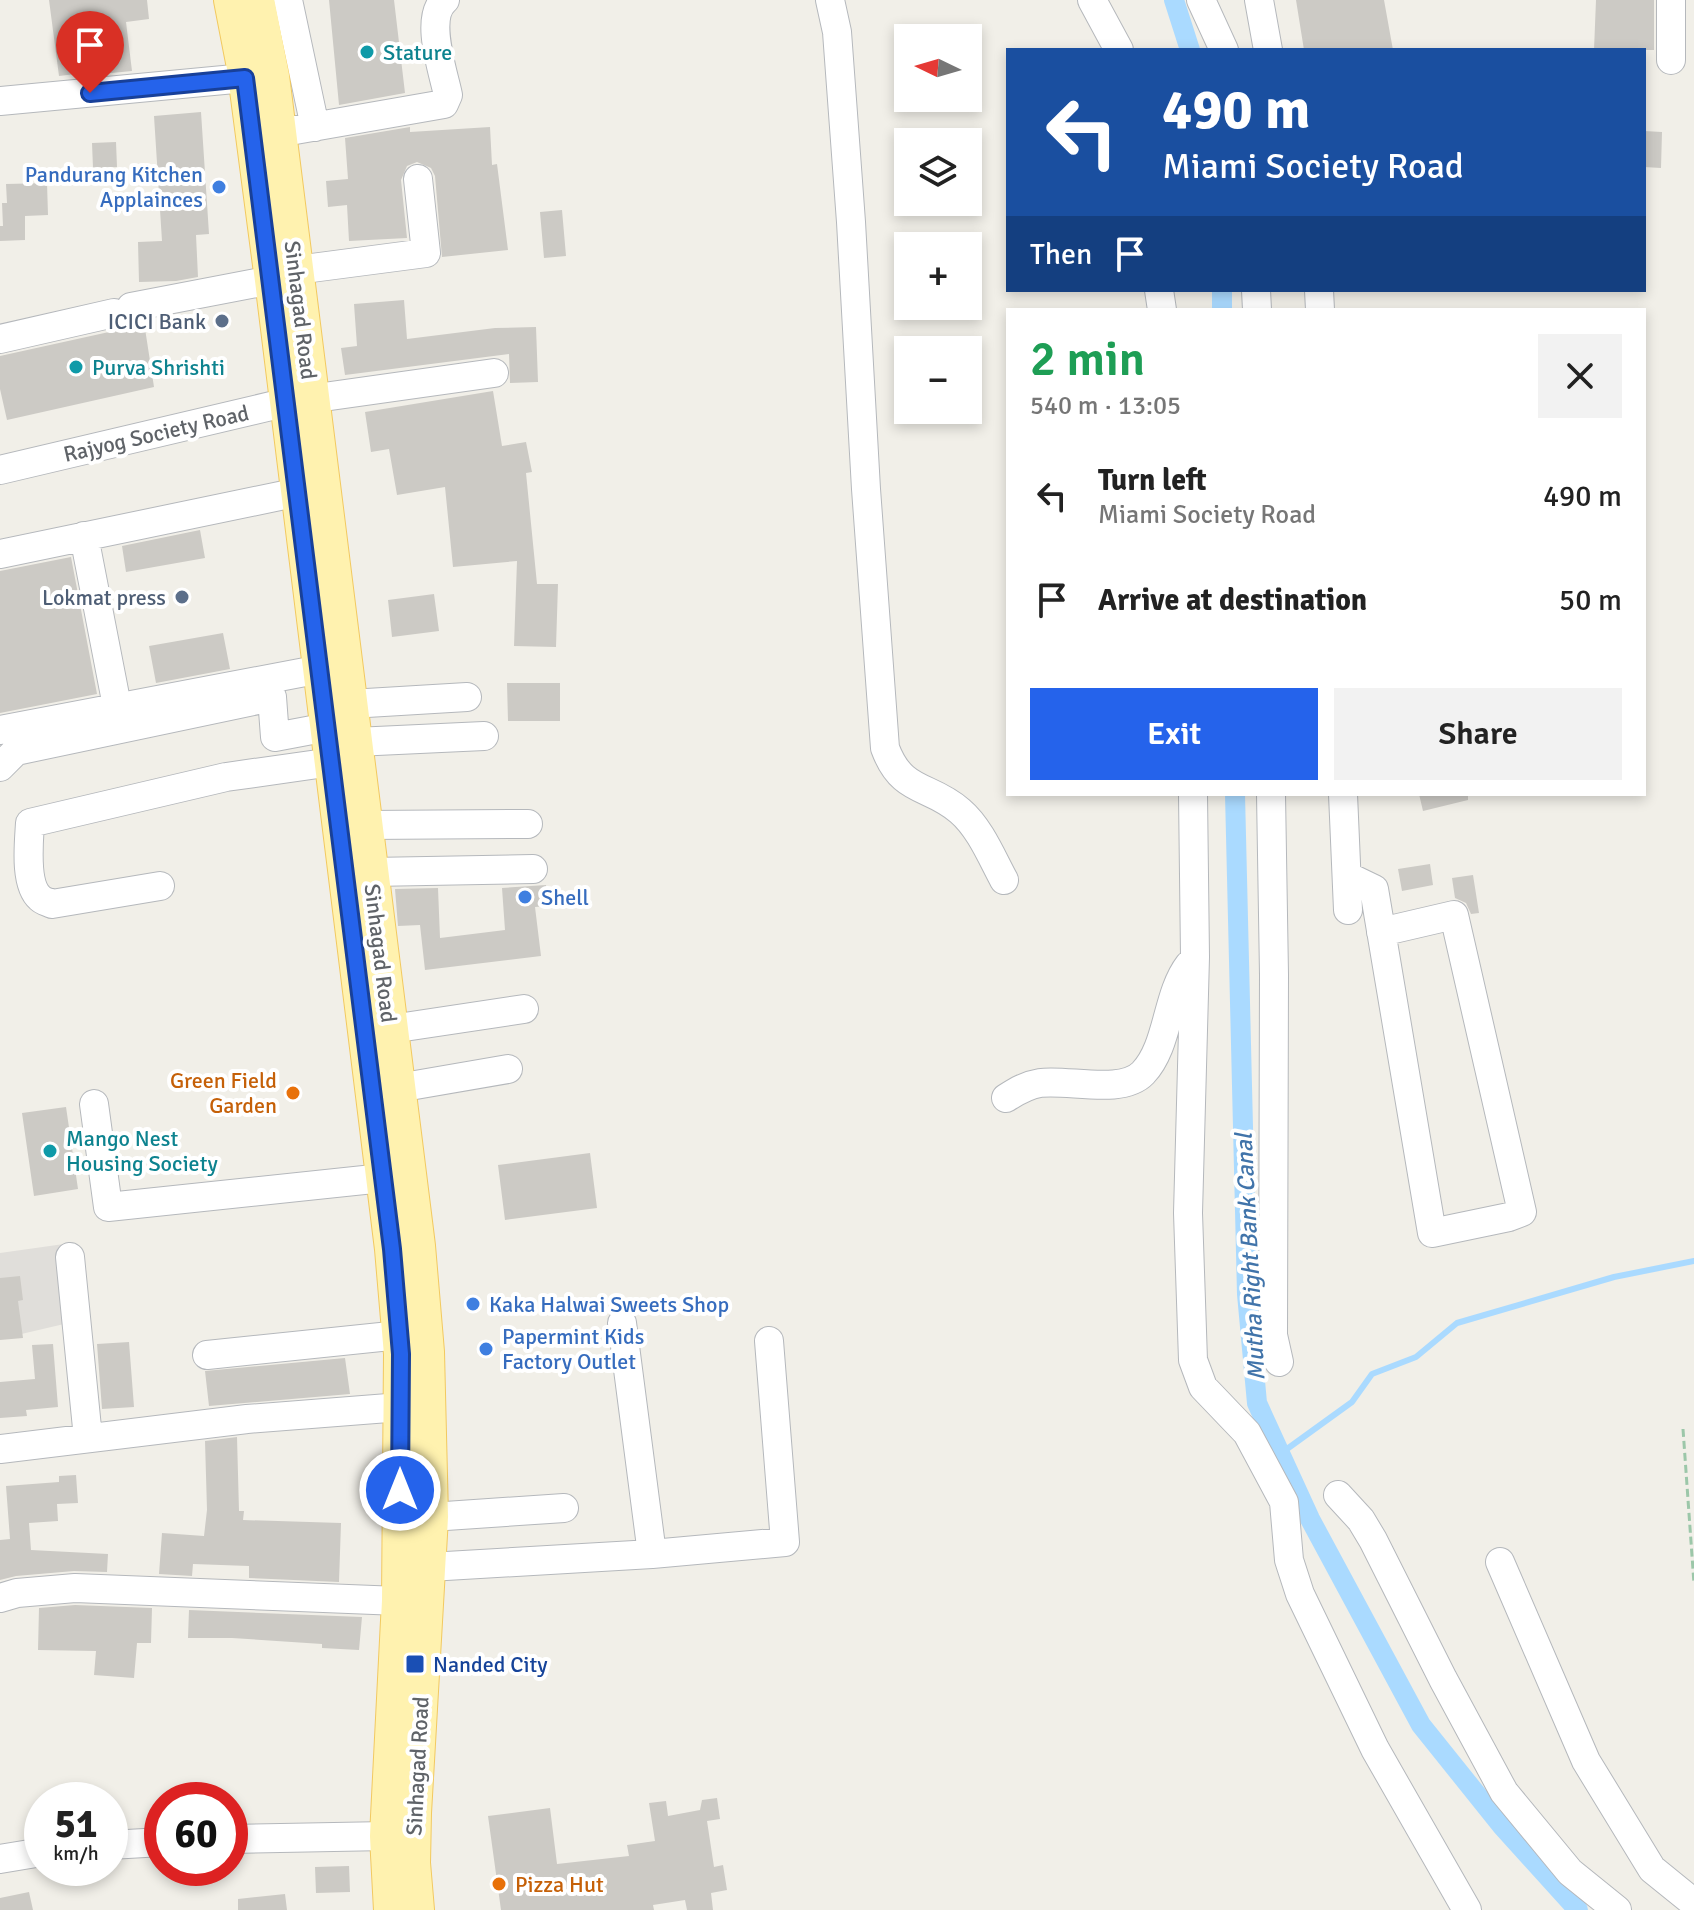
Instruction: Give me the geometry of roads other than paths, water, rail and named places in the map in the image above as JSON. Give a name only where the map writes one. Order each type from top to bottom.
[{"type":"main road","name":"Sinhagad Road","points":[[231,0],[284,275],[343,732],[383,1178],[405,1248],[427,1352],[431,1517],[429,1567],[404,1760],[387,1836],[403,1906]]},
{"type":"main road","name":"Sinhagad Road","points":[[257,0],[270,63],[278,133],[284,275]]},
{"type":"main road","name":"Sinhagad Road","points":[[300,400],[299,492],[321,669],[343,732],[365,825],[398,1088],[405,1248],[400,1335],[399,1601],[404,1760],[413,1863],[403,1906]]},
{"type":"street","points":[[288,0],[315,127]]},
{"type":"street","points":[[278,133],[444,104],[448,95],[433,21],[439,5],[445,0]]},
{"type":"street","points":[[830,0],[837,32],[851,222],[885,748],[891,765],[904,780],[958,809],[970,821],[1004,880]]},
{"type":"street","points":[[1092,0],[1118,48]]},
{"type":"street","points":[[1201,0],[1223,48]]},
{"type":"street","points":[[1671,0],[1671,60]]},
{"type":"street","points":[[1259,4],[1268,48]]},
{"type":"street","points":[[0,101],[245,78]]},
{"type":"street","points":[[0,339],[284,275],[426,253],[418,179]]},
{"type":"street","name":"Rajyog Society Road","points":[[0,470],[300,400],[494,373]]},
{"type":"street","points":[[0,554],[299,492]]},
{"type":"street","points":[[84,536],[117,706]]},
{"type":"street","points":[[0,730],[321,669]]},
{"type":"street","points":[[0,767],[16,751],[272,697],[275,737],[343,732],[484,736]]},
{"type":"street","points":[[160,886],[52,904],[40,898],[32,884],[28,854],[30,823],[226,777],[343,732],[467,697]]},
{"type":"street","points":[[1193,796],[1195,957],[1188,1213],[1193,1360],[1203,1387],[1247,1433],[1284,1502],[1289,1560],[1300,1594],[1375,1749],[1467,1910]]},
{"type":"street","points":[[1271,796],[1273,1335],[1279,1362]]},
{"type":"street","points":[[1343,796],[1348,910]]},
{"type":"street","points":[[365,825],[528,824]]},
{"type":"street","points":[[371,872],[533,869]]},
{"type":"street","points":[[1347,876],[1374,889],[1382,939],[1432,1233],[1522,1212],[1454,915],[1382,939]]},
{"type":"street","points":[[1382,939],[1439,934]]},
{"type":"street","points":[[1006,1098],[1023,1087],[1045,1082],[1110,1084],[1135,1080],[1145,1072],[1156,1052],[1181,977],[1195,957]]},
{"type":"street","points":[[391,1029],[524,1009]]},
{"type":"street","points":[[398,1088],[508,1069]]},
{"type":"street","points":[[94,1104],[108,1207],[383,1178]]},
{"type":"street","points":[[70,1257],[88,1438]]},
{"type":"street","points":[[622,1323],[652,1554]]},
{"type":"street","points":[[207,1355],[400,1335]]},
{"type":"street","points":[[429,1567],[652,1554],[785,1542],[769,1341]]},
{"type":"street","points":[[0,1449],[247,1419],[401,1407]]},
{"type":"street","points":[[1338,1495],[1361,1520],[1373,1540],[1504,1792],[1570,1872],[1617,1910]]},
{"type":"street","points":[[431,1517],[564,1508]]},
{"type":"street","points":[[1500,1562],[1586,1761],[1652,1869],[1694,1903]]},
{"type":"street","points":[[0,1598],[17,1593],[75,1588],[399,1601]]},
{"type":"street","points":[[248,1839],[387,1836]]},
{"type":"street","points":[[0,1859],[24,1855]]},
{"type":"waterway","name":"Mutha Right Bank Canal","points":[[1174,0],[1189,48]]},
{"type":"waterway","name":"Mutha Right Bank Canal","points":[[1222,292],[1222,308]]},
{"type":"waterway","name":"Mutha Right Bank Canal","points":[[1235,796],[1247,1294],[1257,1403],[1310,1519],[1421,1725],[1502,1826],[1578,1910]]},
{"type":"waterway","points":[[1280,1454],[1352,1402],[1372,1374],[1416,1357],[1457,1323],[1614,1277],[1694,1261]]},
{"type":"place","name":"Stature","points":[[367,52]]},
{"type":"place","name":"Pandurang Kitchen Applainces","points":[[219,187]]},
{"type":"place","name":"ICICI Bank","points":[[222,321]]},
{"type":"place","name":"Purva Shrishti","points":[[76,367]]},
{"type":"place","name":"Lokmat press","points":[[182,597]]},
{"type":"place","name":"Shell","points":[[525,897]]},
{"type":"place","name":"Green Field Garden","points":[[293,1093]]},
{"type":"place","name":"Mango Nest Housing Society","points":[[50,1151]]},
{"type":"place","name":"Kaka Halwai Sweets Shop","points":[[473,1304]]},
{"type":"place","name":"Papermint Kids Factory Outlet","points":[[486,1349]]},
{"type":"place","name":"Nanded City","points":[[415,1664]]},
{"type":"place","name":"Pizza Hut","points":[[499,1884]]}]
